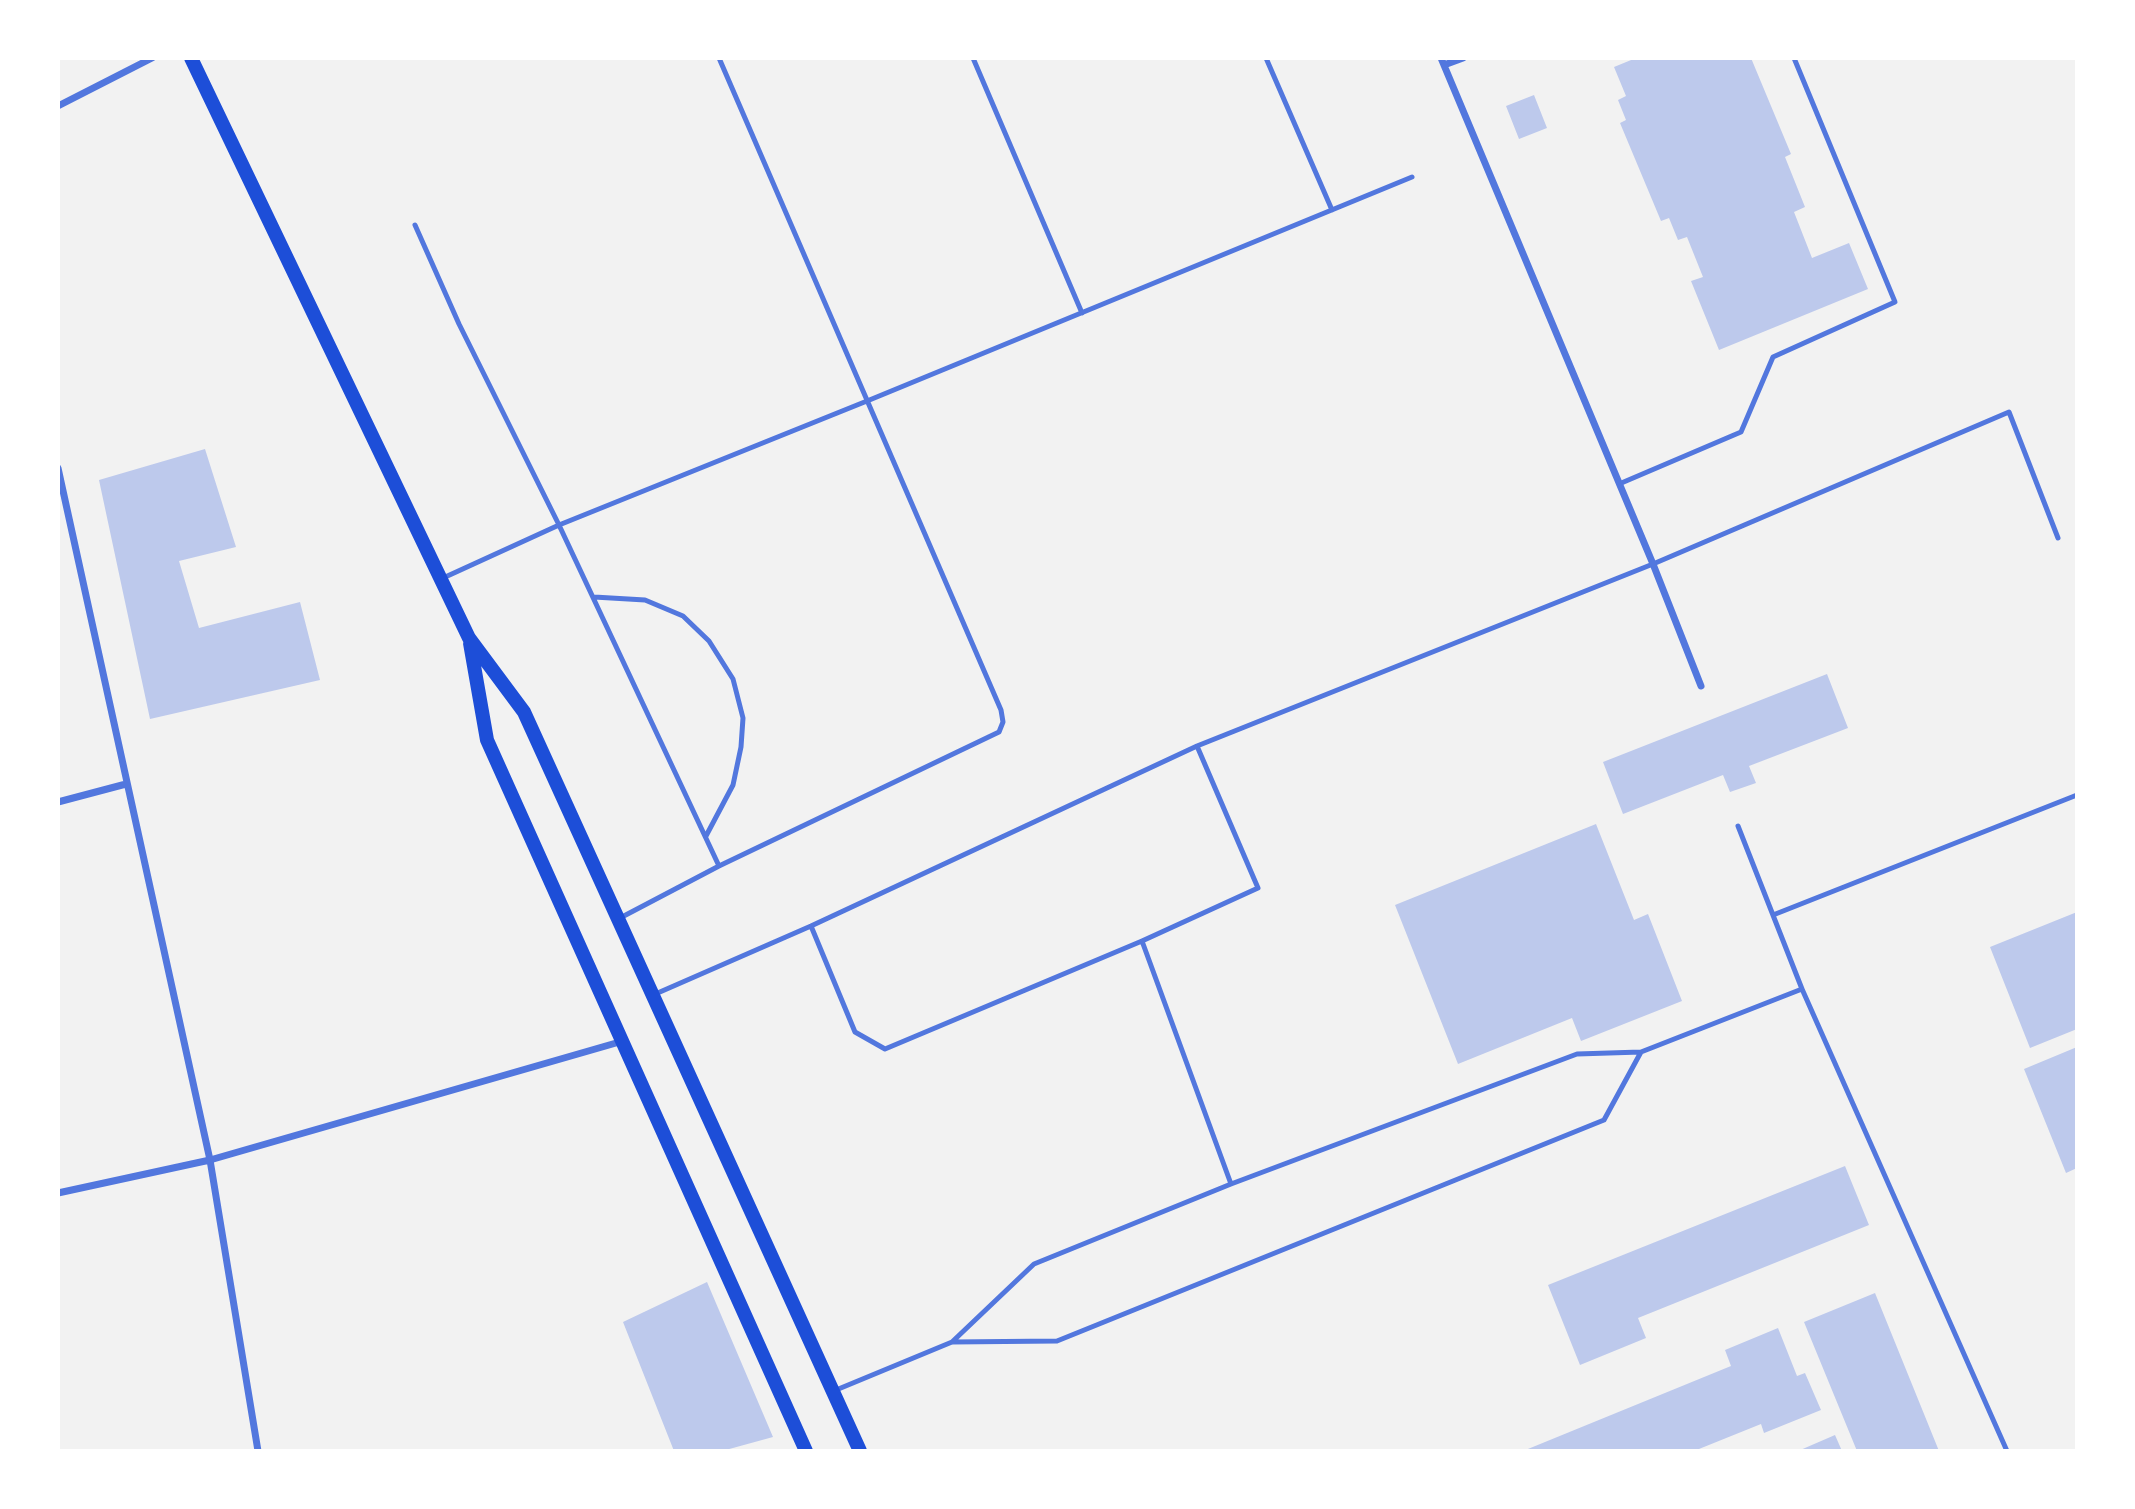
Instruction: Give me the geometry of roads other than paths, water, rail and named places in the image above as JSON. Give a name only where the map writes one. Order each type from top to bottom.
[{"type":"main road","points":[[191,58],[469,638],[524,712],[860,1451]]},
{"type":"main road","points":[[469,638],[487,740],[806,1451]]},
{"type":"street","points":[[58,106],[152,58]]},
{"type":"street","points":[[1463,58],[1442,62],[1653,564],[1701,686]]},
{"type":"street","points":[[58,468],[210,1160],[258,1451]]},
{"type":"street","points":[[58,802],[126,784]]},
{"type":"street","points":[[58,1193],[210,1160],[624,1041]]},
{"type":"lane","points":[[618,919],[719,866],[999,732],[1003,722],[1001,710],[719,58]]},
{"type":"lane","points":[[973,58],[1082,313]]},
{"type":"lane","points":[[1266,58],[1332,210]]},
{"type":"lane","points":[[1619,484],[1741,432],[1773,357],[1895,302],[1794,58]]},
{"type":"lane","points":[[440,579],[559,525],[1412,177]]},
{"type":"lane","points":[[415,225],[458,324],[559,525],[719,866]]},
{"type":"lane","points":[[653,995],[811,926],[1197,746],[1653,564],[2009,412],[2058,538]]},
{"type":"lane","points":[[593,597],[645,600],[683,616],[709,641],[733,679],[743,718],[741,747],[733,785],[705,836]]},
{"type":"lane","points":[[811,926],[855,1032],[885,1049],[1142,941],[1258,888],[1197,746]]},
{"type":"lane","points":[[1773,915],[2077,795]]},
{"type":"lane","points":[[1738,825],[1802,989],[2007,1451]]},
{"type":"lane","points":[[1142,941],[1231,1184]]},
{"type":"lane","points":[[833,1391],[952,1342],[1034,1265],[1231,1184],[1577,1054],[1641,1052],[1802,989]]},
{"type":"lane","points":[[952,1342],[1057,1341],[1604,1120],[1641,1052]]}]
